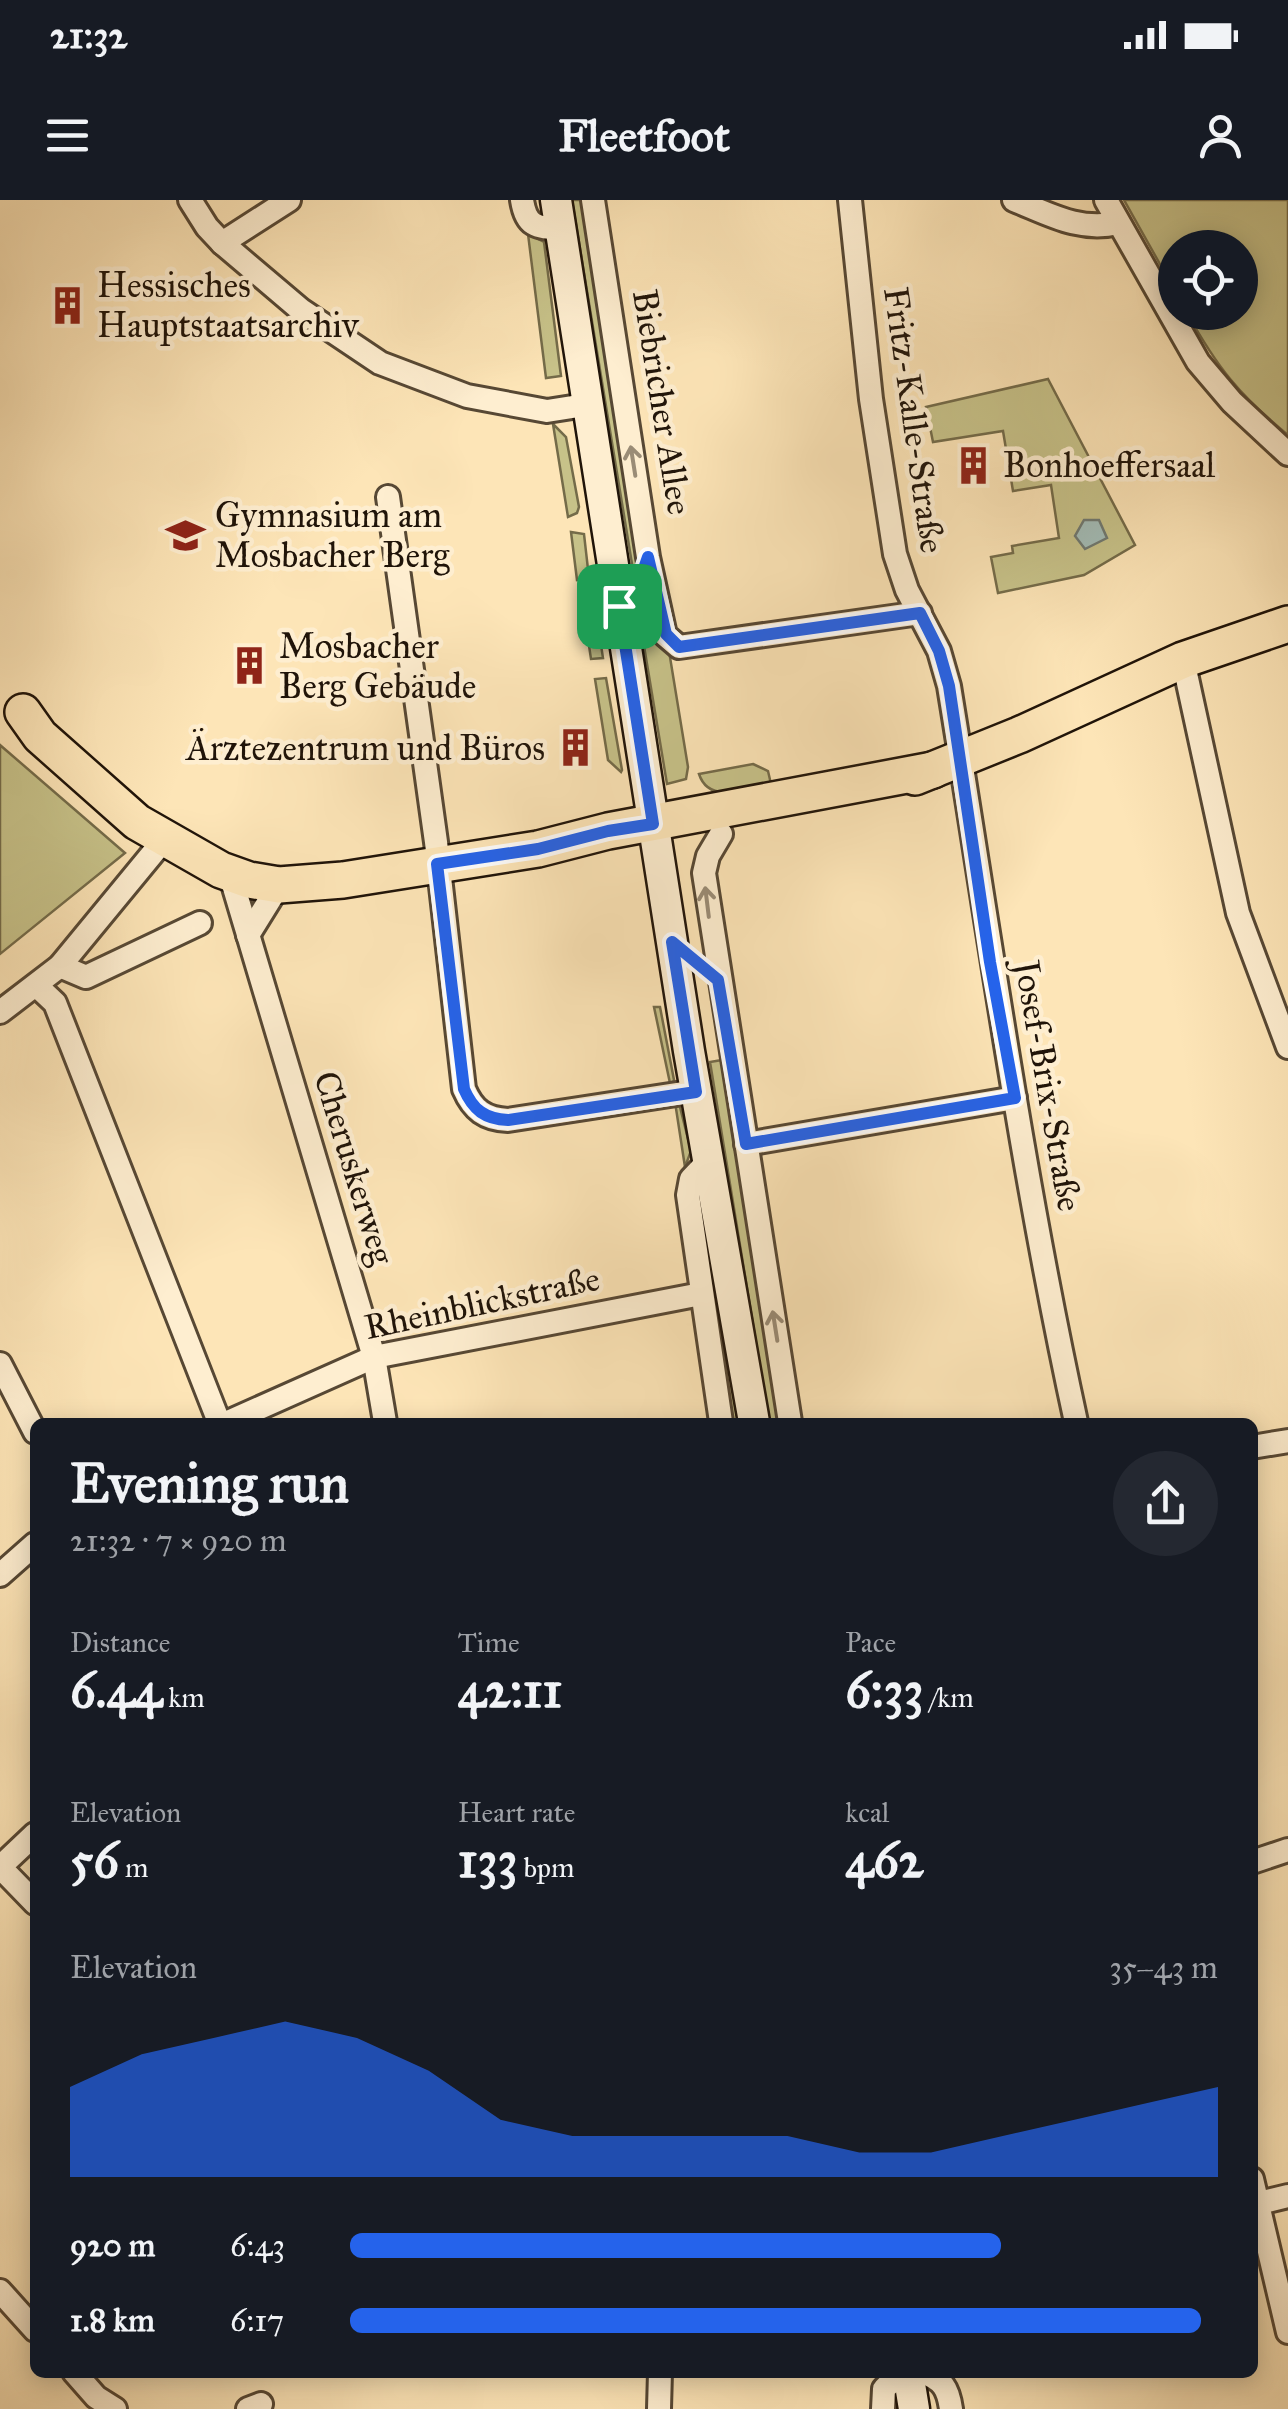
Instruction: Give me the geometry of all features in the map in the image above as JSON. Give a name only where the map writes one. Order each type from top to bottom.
[{"type":"main road","points":[[558,214],[696,1092],[753,1418]]},
{"type":"main road","points":[[11,702],[40,736],[130,817],[230,874],[279,885],[329,882],[538,849],[608,831],[721,834],[833,805],[947,765],[1183,660],[1288,624]]},
{"type":"main road","points":[[655,834],[947,765]]},
{"type":"main road","points":[[906,2378],[914,2409]]},
{"type":"street","points":[[190,200],[222,244],[326,329],[380,363],[467,396],[546,411],[585,405]]},
{"type":"street","points":[[222,244],[288,200]]},
{"type":"street","points":[[522,200],[529,222],[537,228],[558,214]]},
{"type":"street","name":"Biebricher Allee","points":[[593,200],[648,557],[638,586],[619,606]]},
{"type":"street","name":"Fritz-Kalle-Straße","points":[[850,200],[870,399],[891,532],[901,574],[945,668],[947,765]]},
{"type":"street","points":[[1014,200],[1080,226],[1118,223]]},
{"type":"street","points":[[1106,200],[1211,380],[1288,454]]},
{"type":"street","points":[[388,497],[464,1089],[470,1102],[480,1113],[508,1120],[696,1092]]},
{"type":"street","points":[[648,557],[666,634],[679,647],[920,613]]},
{"type":"street","points":[[1183,660],[1238,913],[1288,1047]]},
{"type":"street","name":"Josef-Brix-Straße","points":[[947,765],[990,962],[1050,1304],[1075,1418]]},
{"type":"street","points":[[721,834],[708,856],[704,873],[789,1418]]},
{"type":"street","points":[[0,1012],[60,966],[167,836]]},
{"type":"street","name":"Cheruskerweg","points":[[230,874],[374,1357],[384,1418]]},
{"type":"street","points":[[248,935],[279,885]]},
{"type":"street","points":[[60,966],[86,978],[200,923]]},
{"type":"street","points":[[672,942],[718,980]]},
{"type":"street","points":[[38,986],[55,1003],[217,1418]]},
{"type":"street","points":[[746,1144],[1015,1098]]},
{"type":"street","points":[[710,1159],[688,1186],[720,1418]]},
{"type":"street","name":"Rheinblickstraße","points":[[237,1418],[374,1357],[701,1294]]},
{"type":"street","points":[[0,1364],[30,1422]]},
{"type":"street","points":[[1258,1446],[1288,1441]]},
{"type":"street","points":[[0,1575],[30,1548]]},
{"type":"street","points":[[30,1839],[0,1868],[30,1898]]},
{"type":"street","points":[[1258,1860],[1288,1850]]},
{"type":"street","points":[[1259,2203],[1288,2196]]},
{"type":"street","points":[[1258,2200],[1259,2230],[1288,2332]]},
{"type":"street","points":[[0,2291],[30,2324]]},
{"type":"street","points":[[79,2378],[96,2397],[115,2409]]},
{"type":"street","points":[[659,2409],[660,2378]]},
{"type":"street","points":[[884,2409],[886,2385],[896,2378]]},
{"type":"street","points":[[936,2378],[946,2387],[951,2409]]},
{"type":"shaded area","points":[[572,200],[586,200],[641,557],[634,576]]},
{"type":"shaded area","points":[[1124,200],[1288,200],[1288,435],[1230,379],[1197,330],[1258,330],[1258,230],[1158,230],[1158,261]]},
{"type":"shaded area","points":[[528,234],[544,242],[561,376],[546,378]]},
{"type":"shaded area","points":[[1048,379],[1135,545],[1084,575],[998,593],[991,557],[1013,553],[1012,546],[1059,538],[1051,485],[1013,491],[1003,431],[933,442],[926,407]]},
{"type":"shaded area","points":[[553,424],[566,437],[579,507],[577,513],[568,517]]},
{"type":"shaded area","points":[[571,532],[584,534],[589,578],[577,580]]},
{"type":"shaded area","points":[[648,586],[669,651],[688,767],[686,779],[667,784],[638,610]]},
{"type":"shaded area","points":[[593,592],[603,658],[591,659],[581,593]]},
{"type":"shaded area","points":[[606,678],[621,772],[608,760],[595,679]]},
{"type":"shaded area","points":[[0,745],[125,853],[0,954]]},
{"type":"shaded area","points":[[753,764],[768,771],[771,784],[720,792],[704,784],[699,774]]},
{"type":"shaded area","points":[[654,1007],[660,1007],[674,1080],[671,1088]]},
{"type":"shaded area","points":[[722,1060],[781,1418],[768,1418],[710,1062]]},
{"type":"shaded area","points":[[675,1102],[679,1103],[691,1151],[685,1167]]},
{"type":"shaded area","points":[[699,1184],[738,1418],[726,1418],[706,1277]]},
{"type":"water","points":[[1084,520],[1099,520],[1107,538],[1085,549],[1075,536]]},
{"type":"place","name":"Hessisches Hauptstaatsarchiv","points":[[67,305]]},
{"type":"place","name":"Bonhoeffersaal","points":[[973,465]]},
{"type":"place","name":"Gymnasium am Mosbacher Berg","points":[[185,535]]},
{"type":"place","name":"Mosbacher Berg Gebäude","points":[[249,666]]},
{"type":"place","name":"Ärztezentrum und Büros","points":[[575,748]]},
{"type":"route","points":[[648,557],[666,634],[679,647],[920,613],[939,651],[949,686],[990,962],[1015,1098],[746,1144],[718,980],[672,942],[696,1092],[508,1120],[480,1113],[470,1102],[464,1089],[437,864],[538,849],[653,824],[619,606],[638,586],[648,557]]}]
